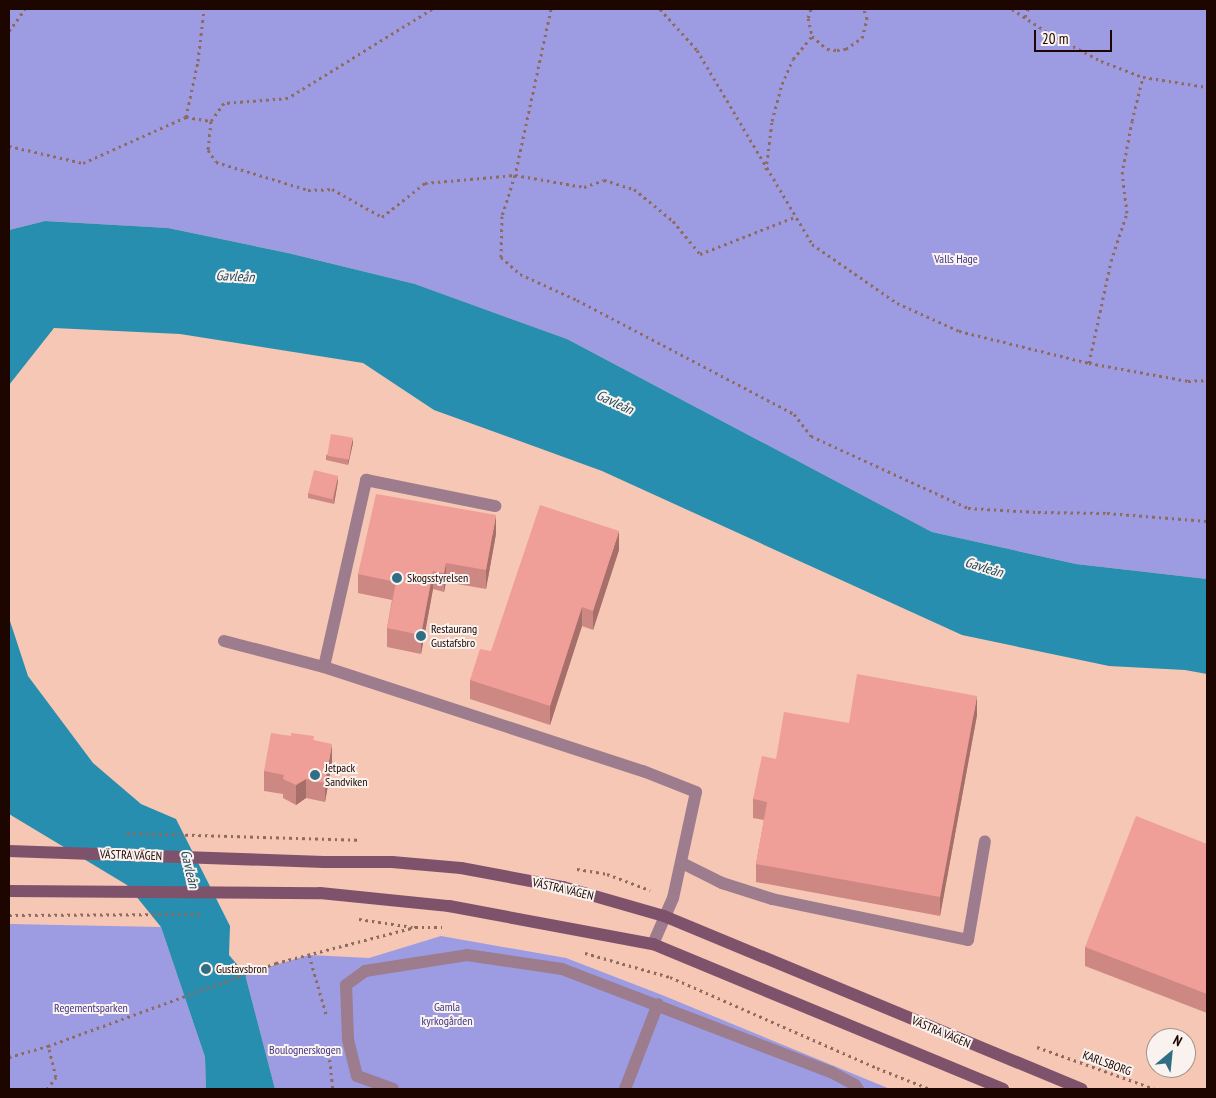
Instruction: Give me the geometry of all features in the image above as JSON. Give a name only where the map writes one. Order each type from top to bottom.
[{"type":"main road","name":"VÄSTRA VÄGEN","points":[[9,851],[324,862],[392,862],[461,868],[563,887],[664,916],[1082,1089]]},
{"type":"main road","points":[[9,891],[320,893],[450,906],[652,944],[1003,1089]]},
{"type":"lane","points":[[324,667],[366,480],[495,506]]},
{"type":"lane","points":[[224,641],[324,667],[643,771],[696,792],[673,898],[652,944]]},
{"type":"lane","points":[[682,862],[722,884],[772,899],[968,940],[985,841]]},
{"type":"lane","points":[[393,1089],[357,1076],[348,1039],[346,985],[365,971],[467,955],[562,969],[658,1004],[831,1072],[858,1089]]},
{"type":"lane","points":[[624,1089],[658,1004]]},
{"type":"path","points":[[9,31],[25,9]]},
{"type":"path","points":[[186,116],[198,61],[204,9]]},
{"type":"path","points":[[432,9],[288,98],[224,103],[211,122],[208,150],[216,162],[308,190],[332,189],[382,217],[425,184],[515,174],[584,187],[604,180],[634,189],[673,221],[700,254],[795,217]]},
{"type":"path","points":[[551,9],[515,174],[502,216],[501,257],[520,274],[592,308],[794,414],[811,436],[968,508],[1107,513],[1207,521]]},
{"type":"path","points":[[660,9],[696,50],[766,170],[812,244],[897,303],[960,331],[1089,363],[1188,381],[1207,380]]},
{"type":"path","points":[[811,9],[808,18],[812,36],[827,48],[846,49],[855,44],[866,29],[867,19],[864,9]]},
{"type":"path","points":[[1012,9],[1050,34],[1101,61],[1143,77],[1207,86]]},
{"type":"path","points":[[1025,17],[1028,9]]},
{"type":"path","points":[[766,170],[772,121],[782,84],[794,60],[812,36]]},
{"type":"path","points":[[1089,363],[1111,262],[1127,212],[1122,174],[1143,77]]},
{"type":"path","points":[[9,146],[83,163],[186,116],[211,122]]},
{"type":"path","points":[[117,833],[321,838]]},
{"type":"path","points":[[9,914],[204,914]]},
{"type":"path","points":[[351,917],[415,928]]},
{"type":"path","points":[[9,1057],[48,1046],[276,962],[309,955],[328,1020]]},
{"type":"path","points":[[47,1089],[56,1077],[48,1046]]},
{"type":"path","points":[[329,1046],[333,1089]]},
{"type":"path","name":"KARLSBORG","points":[[1054,1052],[1154,1089]]},
{"type":"green space","name":"Valls Hage","points":[[9,9],[1207,9],[1207,579],[1076,564],[932,532],[567,339],[415,284],[288,253],[168,228],[45,221],[9,230]]},
{"type":"green space","name":"Regementsparken","points":[[9,924],[161,927],[205,1057],[206,1089],[9,1089]]},
{"type":"green space","name":"Gamla kyrkogården","points":[[441,936],[566,958],[662,995],[890,1089],[275,1089],[245,974],[309,955],[369,958]]},
{"type":"water","name":"Gavleån","points":[[45,221],[168,228],[288,253],[415,284],[567,339],[932,532],[1076,564],[1207,579],[1207,674],[1185,670],[1109,666],[962,635],[602,471],[434,410],[363,363],[180,334],[54,328],[9,385],[9,230]]},
{"type":"water","name":"Gavleån","points":[[9,618],[28,676],[93,763],[141,804],[176,819],[230,926],[229,955],[245,974],[275,1089],[206,1089],[205,1057],[161,927],[127,885],[9,814]]},
{"type":"building","points":[[331,434],[353,438],[349,459],[327,456]]},
{"type":"building","points":[[314,470],[338,476],[332,499],[308,493]]},
{"type":"building","points":[[376,494],[496,515],[486,570],[446,563],[444,573],[433,571],[421,635],[387,628],[396,582],[358,574]]},
{"type":"building","points":[[540,505],[619,531],[593,611],[582,607],[550,706],[470,680],[480,649],[491,651]]},
{"type":"building","points":[[857,674],[977,696],[940,897],[756,864],[767,802],[753,799],[762,756],[776,759],[784,712],[849,723]]},
{"type":"building","points":[[271,733],[291,736],[291,733],[314,736],[313,740],[332,744],[325,783],[306,779],[296,785],[283,779],[284,775],[264,771]]},
{"type":"building","points":[[1136,816],[1207,844],[1207,994],[1085,947]]},
{"type":"place","name":"Skogsstyrelsen","points":[[397,578]]},
{"type":"place","name":"Restaurang Gustafsbro","points":[[421,636]]},
{"type":"place","name":"Jetpack Sandviken","points":[[315,775]]},
{"type":"place","name":"Gustavsbron","points":[[206,969]]},
{"type":"park label","name":"Boulognerskogen","points":[[305,1050]]}]
